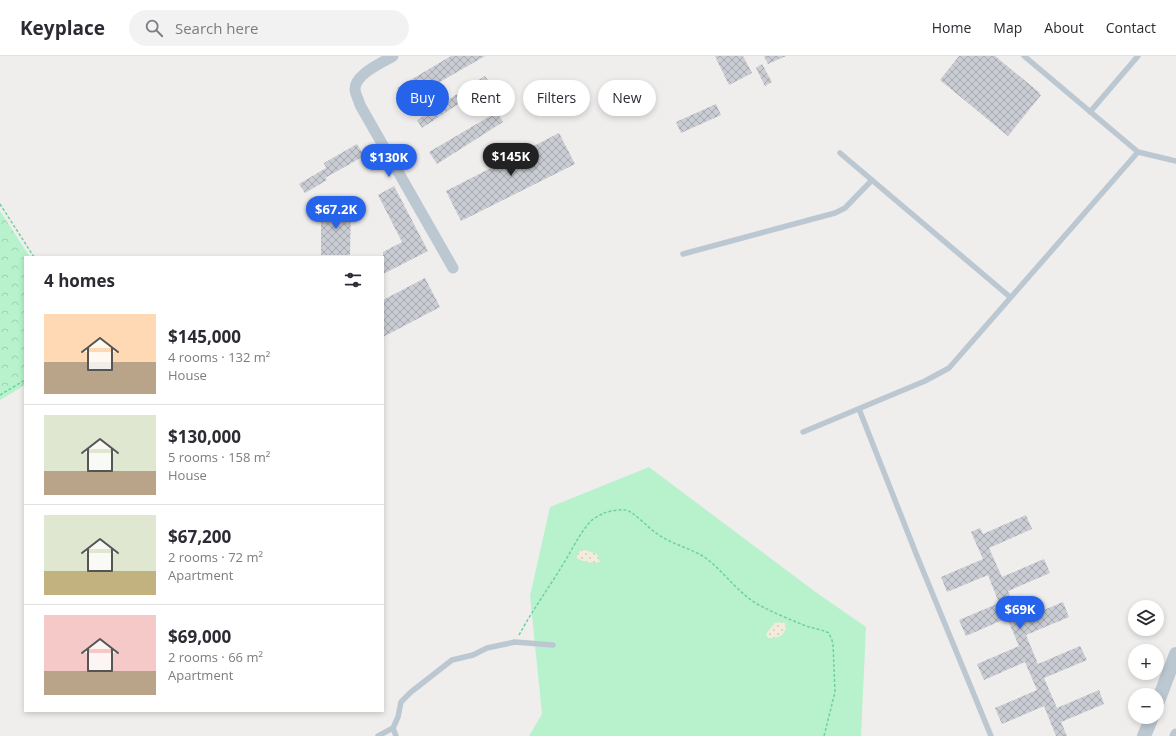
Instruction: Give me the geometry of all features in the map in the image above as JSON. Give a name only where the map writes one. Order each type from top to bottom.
[{"type":"street","points":[[393,56],[362,76],[357,82],[355,89],[360,105],[453,268]]},
{"type":"street","points":[[1163,688],[1176,654]]},
{"type":"street","points":[[1144,736],[1149,724]]},
{"type":"lane","points":[[1024,56],[1138,152],[1176,161]]},
{"type":"lane","points":[[1090,112],[1138,56]]},
{"type":"lane","points":[[840,152],[1010,297]]},
{"type":"lane","points":[[803,432],[926,382],[949,368],[1138,152]]},
{"type":"lane","points":[[683,254],[835,213],[845,208],[872,180]]},
{"type":"lane","points":[[859,409],[991,736]]},
{"type":"lane","points":[[378,736],[392,728],[398,717],[401,702],[411,692],[452,660],[473,655],[487,648],[515,642],[553,645]]},
{"type":"lane","points":[[392,728],[396,736]]},
{"type":"path","points":[[0,204],[33,256]]},
{"type":"path","points":[[0,395],[24,381]]},
{"type":"path","points":[[515,642],[529,616],[580,535],[591,521],[605,513],[626,510],[634,513],[645,525],[670,542],[696,552],[706,559],[720,570],[744,594],[759,605],[802,624],[815,629],[821,629],[829,633],[833,643],[835,692],[824,736]]},
{"type":"green space","points":[[0,211],[29,256],[24,256],[24,386],[0,400]]},
{"type":"green space","points":[[649,467],[817,593],[866,627],[861,736],[529,736],[542,714],[530,596],[550,507]]},
{"type":"sand","points":[[582,549],[597,554],[600,562],[595,563],[582,561],[577,558],[577,555]]},
{"type":"sand","points":[[784,622],[786,628],[781,636],[768,638],[766,634],[775,623]]},
{"type":"building","points":[[451,56],[485,56],[443,80],[410,80]]},
{"type":"building","points":[[715,56],[743,56],[752,73],[729,85]]},
{"type":"building","points":[[764,56],[786,56],[768,64]]},
{"type":"building","points":[[959,56],[995,56],[1040,93],[1039,94],[1041,95],[1008,136],[940,80]]},
{"type":"building","points":[[762,64],[772,82],[765,86],[756,68]]},
{"type":"building","points":[[485,76],[488,80],[479,80]]},
{"type":"building","points":[[457,94],[457,105],[449,110],[449,99]]},
{"type":"building","points":[[716,104],[721,115],[681,133],[676,122]]},
{"type":"building","points":[[423,116],[440,116],[422,128],[417,120]]},
{"type":"building","points":[[490,116],[499,116],[503,122],[437,164],[429,152]]},
{"type":"building","points":[[559,133],[575,164],[461,221],[446,191]]},
{"type":"building","points":[[357,144],[364,156],[325,178],[327,180],[305,193],[299,184],[326,168],[324,163]]},
{"type":"building","points":[[394,186],[428,251],[384,273],[383,252],[402,242],[378,195]]},
{"type":"building","points":[[321,205],[351,205],[350,255],[321,255]]},
{"type":"building","points":[[425,278],[440,307],[384,336],[384,299]]},
{"type":"building","points":[[1026,515],[1032,529],[989,548],[1002,577],[1044,559],[1050,573],[1008,591],[1020,620],[1063,602],[1069,617],[1026,635],[1038,664],[1080,646],[1087,660],[1044,678],[1057,708],[1099,690],[1104,704],[1061,722],[1067,736],[1056,736],[1044,706],[1002,724],[995,708],[1037,690],[1025,662],[984,680],[977,664],[1019,646],[1007,618],[966,636],[959,620],[999,603],[988,575],[947,592],[941,577],[983,559],[971,532],[980,528],[983,534]]}]
